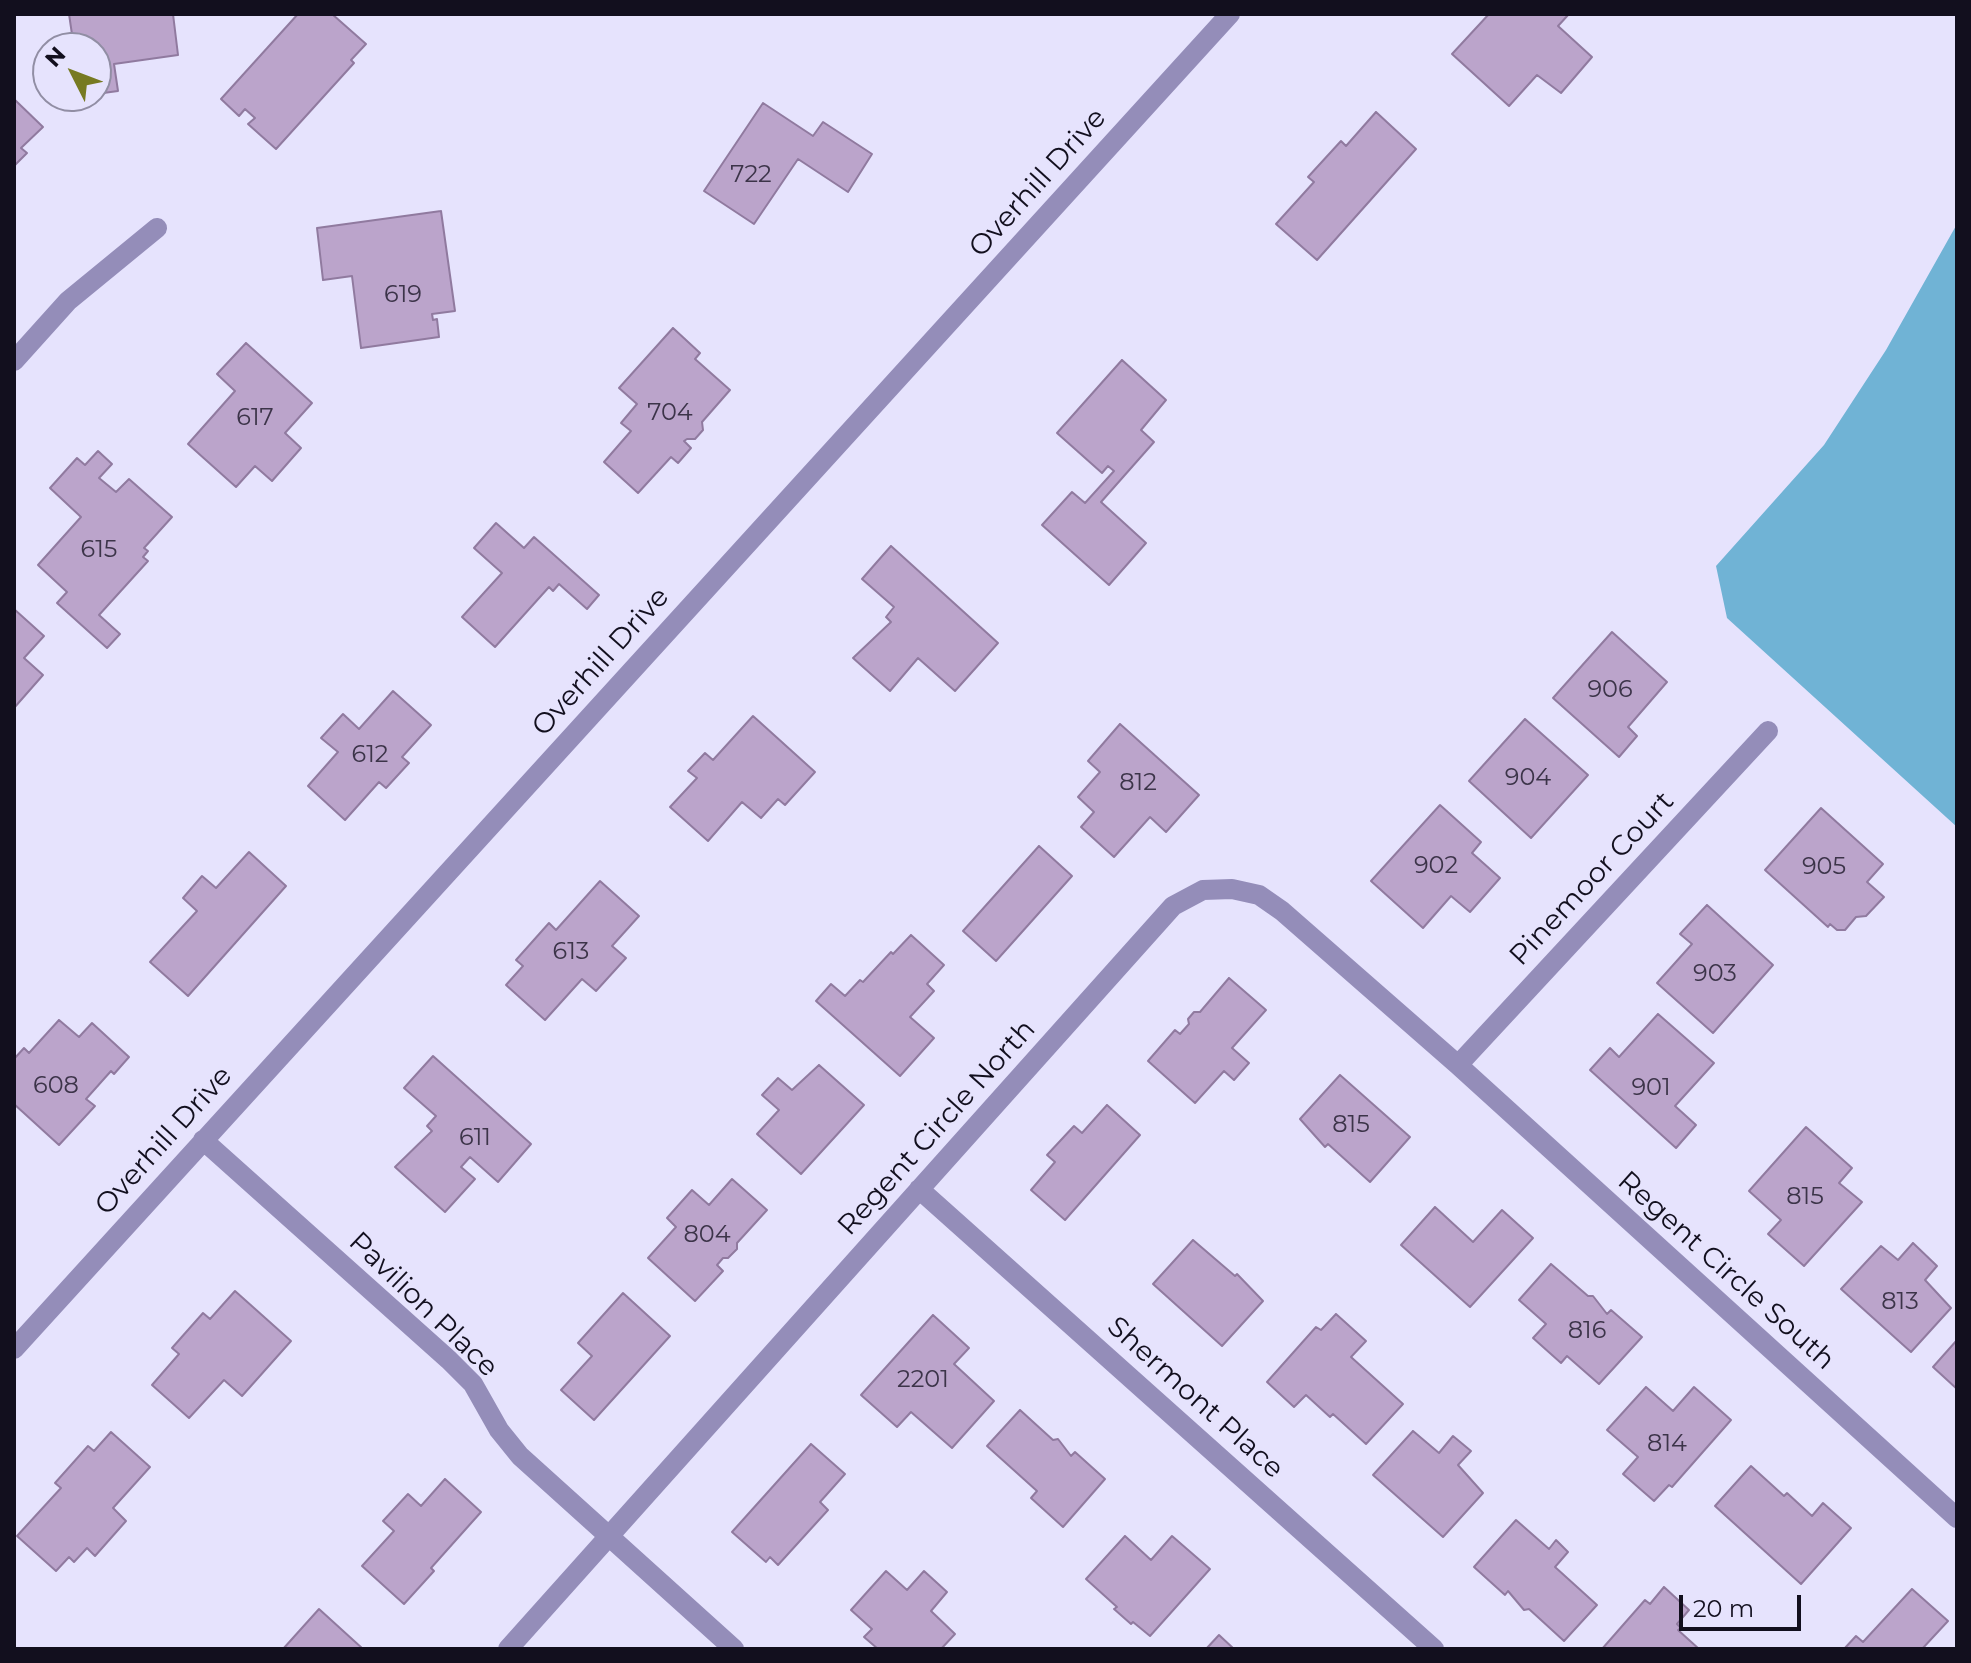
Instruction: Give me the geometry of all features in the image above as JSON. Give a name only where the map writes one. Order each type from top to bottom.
[{"type":"street","name":"Overhill Drive","points":[[14,1349],[1230,14]]},
{"type":"street","points":[[14,361],[68,301],[157,228]]},
{"type":"street","name":"Pinemoor Court","points":[[1458,1065],[1768,731]]},
{"type":"street","name":"Regent Circle North","points":[[508,1649],[1173,906],[1203,890],[1232,889],[1259,895],[1282,911],[1458,1065]]},
{"type":"street","name":"Regent Circle South","points":[[1458,1065],[1957,1518]]},
{"type":"street","name":"Pavilion Place","points":[[203,1140],[449,1360],[473,1384],[499,1430],[520,1456],[734,1649]]},
{"type":"street","name":"Shermont Place","points":[[919,1189],[1434,1649]]},
{"type":"water","points":[[1957,224],[1957,827],[1727,618],[1716,566],[1824,445],[1886,350]]},
{"type":"building","points":[[69,14],[173,14],[178,55],[114,64],[118,91],[112,92],[112,32],[72,32]]},
{"type":"building","points":[[298,14],[332,14],[366,44],[351,60],[354,63],[276,149],[248,124],[255,118],[245,109],[239,116],[221,99]]},
{"type":"building","points":[[1489,14],[1569,14],[1558,26],[1592,57],[1561,93],[1537,75],[1509,106],[1452,54]]},
{"type":"building","points":[[14,99],[43,127],[21,148],[27,153],[14,166]]},
{"type":"building","points":[[763,103],[813,136],[823,122],[872,154],[848,192],[798,159],[754,224],[704,191]]},
{"type":"building","points":[[1376,112],[1416,149],[1317,260],[1276,224],[1314,182],[1308,177],[1341,141],[1346,146]]},
{"type":"building","points":[[441,211],[455,311],[432,314],[433,320],[437,319],[439,337],[361,348],[352,276],[323,280],[317,228]]},
{"type":"building","points":[[673,328],[700,353],[695,359],[730,390],[702,422],[703,430],[695,439],[684,441],[691,448],[678,463],[671,457],[638,493],[604,462],[631,431],[621,423],[637,404],[619,388]]},
{"type":"building","points":[[246,343],[312,403],[285,433],[301,448],[272,481],[255,466],[236,487],[188,444],[235,391],[217,374]]},
{"type":"building","points":[[1122,360],[1166,400],[1141,430],[1154,442],[1101,502],[1146,543],[1109,585],[1042,525],[1072,492],[1085,503],[1114,471],[1108,466],[1102,473],[1057,433]]},
{"type":"building","points":[[98,451],[112,464],[99,478],[116,492],[129,479],[172,517],[144,548],[148,551],[143,557],[148,561],[99,615],[120,634],[107,648],[57,603],[67,592],[38,565],[81,517],[50,488],[77,458],[85,465]]},
{"type":"building","points":[[496,523],[524,548],[534,537],[599,595],[587,609],[559,584],[553,591],[549,587],[495,647],[462,617],[502,573],[474,548]]},
{"type":"building","points":[[891,546],[998,643],[955,691],[918,658],[890,691],[853,658],[891,622],[886,617],[894,607],[862,579]]},
{"type":"building","points":[[14,609],[44,636],[24,658],[43,675],[14,708]]},
{"type":"building","points":[[1612,632],[1667,682],[1628,727],[1637,736],[1619,757],[1553,698]]},
{"type":"building","points":[[393,691],[431,725],[402,757],[409,763],[386,788],[379,782],[345,820],[308,786],[338,752],[321,738],[343,714],[359,729]]},
{"type":"building","points":[[753,716],[815,772],[785,805],[778,799],[761,818],[742,802],[708,841],[670,807],[697,778],[688,771],[705,753],[713,760]]},
{"type":"building","points":[[1525,719],[1588,775],[1531,838],[1469,781]]},
{"type":"building","points":[[1120,724],[1199,795],[1166,832],[1150,817],[1114,857],[1081,827],[1094,812],[1078,797],[1100,772],[1088,761]]},
{"type":"building","points":[[1440,805],[1481,842],[1472,853],[1500,878],[1470,912],[1451,896],[1423,928],[1371,881]]},
{"type":"building","points":[[1821,808],[1883,864],[1867,882],[1884,897],[1866,916],[1856,917],[1845,930],[1837,930],[1830,924],[1828,927],[1765,870]]},
{"type":"building","points":[[1039,846],[1072,876],[996,961],[963,931]]},
{"type":"building","points":[[249,852],[286,886],[188,996],[150,962],[197,911],[183,898],[202,876],[216,888]]},
{"type":"building","points":[[600,881],[639,916],[612,946],[626,958],[596,991],[582,979],[545,1020],[506,985],[523,966],[516,960],[549,923],[556,930]]},
{"type":"building","points":[[1707,905],[1773,965],[1713,1033],[1657,983],[1692,944],[1680,934]]},
{"type":"building","points":[[911,935],[944,965],[927,984],[934,991],[910,1017],[934,1038],[900,1076],[816,1001],[831,984],[845,996]]},
{"type":"building","points":[[1229,978],[1266,1010],[1232,1048],[1249,1063],[1234,1080],[1224,1071],[1195,1103],[1148,1061],[1175,1030],[1180,1034],[1194,1012],[1200,1012]]},
{"type":"building","points":[[1658,1014],[1714,1063],[1675,1106],[1696,1125],[1676,1148],[1590,1070],[1610,1048],[1619,1057]]},
{"type":"building","points":[[59,1020],[79,1037],[92,1023],[129,1057],[114,1074],[111,1071],[86,1099],[95,1106],[59,1145],[14,1104],[14,1059],[24,1048],[29,1053]]},
{"type":"building","points":[[433,1056],[531,1144],[498,1182],[470,1157],[461,1167],[475,1179],[445,1212],[395,1167],[432,1131],[427,1126],[436,1116],[404,1088]]},
{"type":"building","points":[[819,1065],[864,1105],[801,1174],[757,1134],[779,1110],[762,1095],[778,1078],[792,1090]]},
{"type":"building","points":[[1340,1075],[1410,1137],[1370,1182],[1328,1144],[1325,1147],[1300,1119]]},
{"type":"building","points":[[1107,1105],[1140,1135],[1065,1220],[1031,1190],[1055,1162],[1047,1155],[1074,1126],[1082,1133]]},
{"type":"building","points":[[1806,1127],[1852,1168],[1839,1183],[1862,1202],[1804,1266],[1768,1234],[1781,1220],[1749,1191]]},
{"type":"building","points":[[732,1179],[767,1210],[737,1243],[737,1249],[717,1265],[723,1271],[695,1301],[648,1258],[676,1227],[667,1218],[692,1190],[709,1205]]},
{"type":"building","points":[[1435,1207],[1473,1242],[1502,1210],[1533,1238],[1470,1307],[1401,1245]]},
{"type":"building","points":[[1193,1240],[1235,1276],[1237,1274],[1263,1301],[1222,1346],[1153,1284]]},
{"type":"building","points":[[1913,1243],[1937,1266],[1925,1280],[1951,1308],[1911,1352],[1841,1289],[1881,1246],[1898,1260]]},
{"type":"building","points":[[1551,1264],[1588,1296],[1593,1296],[1607,1314],[1611,1310],[1642,1337],[1599,1384],[1567,1356],[1561,1363],[1533,1338],[1546,1324],[1519,1300]]},
{"type":"building","points":[[235,1291],[291,1341],[242,1396],[224,1380],[189,1418],[152,1385],[179,1354],[172,1348],[203,1313],[210,1319]]},
{"type":"building","points":[[623,1293],[670,1336],[594,1420],[561,1390],[592,1356],[578,1343]]},
{"type":"building","points":[[1336,1314],[1366,1341],[1351,1357],[1403,1404],[1366,1444],[1306,1395],[1294,1407],[1267,1382],[1316,1327],[1321,1330]]},
{"type":"building","points":[[933,1315],[969,1348],[954,1364],[994,1401],[952,1448],[911,1412],[897,1427],[861,1395]]},
{"type":"building","points":[[1957,1340],[1957,1389],[1933,1367]]},
{"type":"building","points":[[1646,1387],[1673,1411],[1694,1387],[1731,1420],[1672,1487],[1669,1485],[1654,1501],[1623,1474],[1638,1457],[1607,1430]]},
{"type":"building","points":[[1020,1410],[1053,1440],[1058,1439],[1071,1456],[1075,1452],[1105,1479],[1063,1527],[1031,1498],[1037,1491],[987,1446]]},
{"type":"building","points":[[1413,1431],[1439,1453],[1453,1436],[1471,1451],[1458,1465],[1483,1493],[1443,1537],[1373,1475]]},
{"type":"building","points":[[111,1432],[150,1467],[113,1508],[126,1521],[95,1556],[87,1548],[74,1562],[69,1557],[56,1571],[17,1536],[61,1488],[55,1483],[88,1446],[94,1451]]},
{"type":"building","points":[[811,1444],[845,1474],[820,1502],[828,1510],[778,1565],[770,1557],[766,1562],[732,1532]]},
{"type":"building","points":[[1751,1466],[1812,1516],[1823,1503],[1851,1528],[1801,1584],[1715,1506]]},
{"type":"building","points":[[445,1479],[481,1512],[431,1568],[434,1571],[404,1604],[362,1566],[394,1531],[383,1521],[408,1494],[421,1506]]},
{"type":"building","points":[[1516,1520],[1549,1549],[1556,1540],[1568,1552],[1555,1567],[1597,1605],[1564,1641],[1529,1609],[1524,1610],[1508,1591],[1505,1595],[1474,1567]]},
{"type":"building","points":[[1125,1536],[1151,1560],[1172,1536],[1210,1569],[1150,1636],[1114,1609],[1117,1607],[1086,1579]]},
{"type":"building","points":[[886,1571],[907,1590],[924,1571],[947,1592],[931,1611],[955,1634],[941,1649],[878,1649],[864,1637],[872,1629],[851,1610]]},
{"type":"building","points":[[1664,1587],[1689,1610],[1677,1624],[1681,1628],[1678,1630],[1699,1649],[1602,1649],[1645,1600],[1650,1604]]},
{"type":"building","points":[[1912,1589],[1948,1621],[1922,1649],[1844,1649],[1856,1636],[1863,1642]]},
{"type":"building","points":[[319,1609],[363,1649],[283,1649]]},
{"type":"building","points":[[1219,1635],[1234,1649],[1206,1649]]}]
